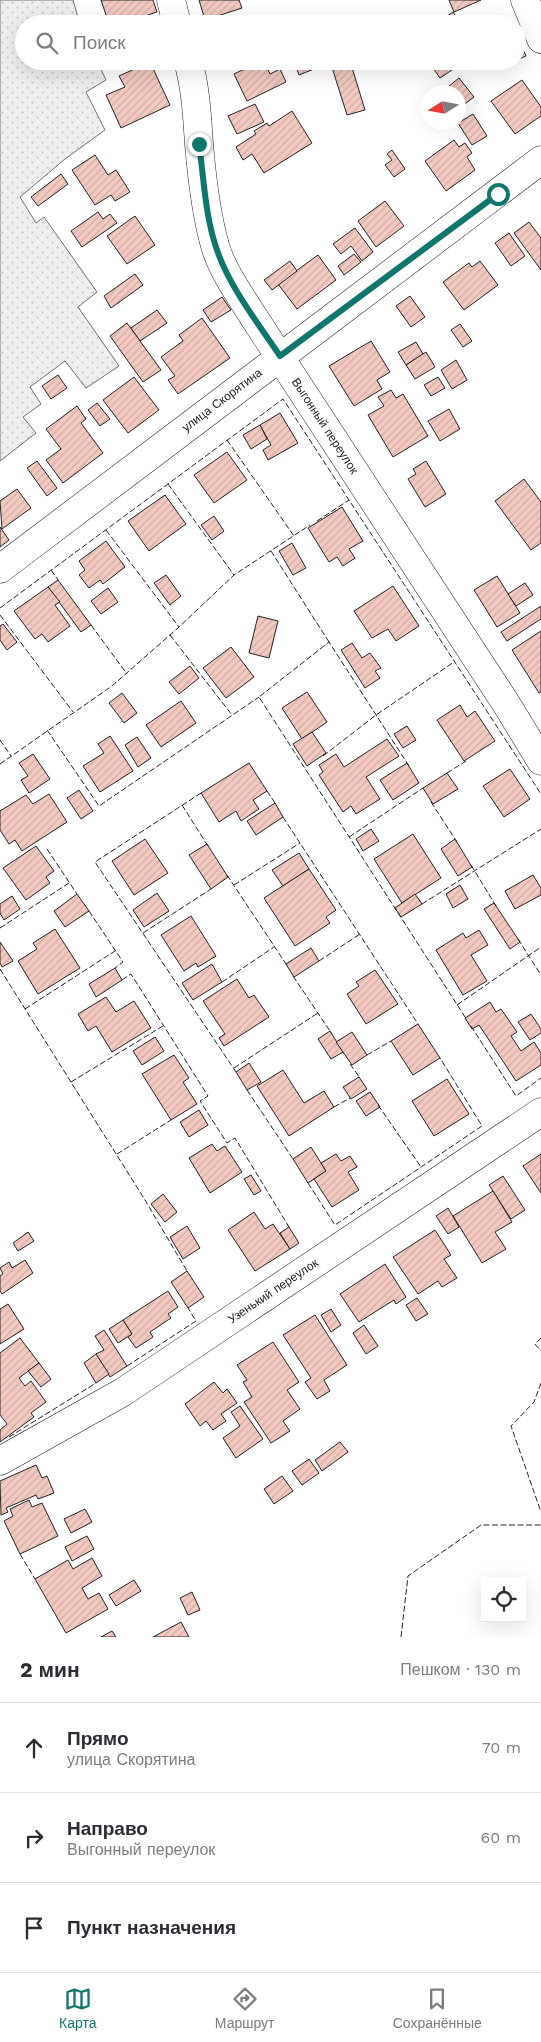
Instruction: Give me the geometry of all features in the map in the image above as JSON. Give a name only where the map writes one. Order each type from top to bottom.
[{"type":"street","points":[[170,0],[174,15]]},
{"type":"street","points":[[525,0],[541,39]]},
{"type":"street","name":"Выгонный переулок","points":[[190,70],[198,110],[199,144],[206,200],[217,251],[227,274],[502,697],[541,762]]},
{"type":"street","name":"улица Скорятина","points":[[0,569],[541,160]]},
{"type":"street","name":"Узенький переулок","points":[[0,1461],[123,1392],[541,1112]]},
{"type":"shaded area","points":[[0,0],[73,0],[77,15],[15,15],[15,70],[101,70],[106,80],[86,92],[105,130],[65,159],[20,197],[36,223],[44,217],[97,292],[78,307],[119,366],[86,388],[65,361],[30,387],[41,404],[23,417],[36,433],[0,461]]},
{"type":"building","points":[[101,0],[153,0],[157,12],[148,15],[106,15]]},
{"type":"building","points":[[199,0],[239,0],[242,8],[220,15],[204,15]]},
{"type":"building","points":[[449,0],[481,0],[454,12]]},
{"type":"building","points":[[132,70],[154,70],[170,105],[121,128],[106,95],[125,87],[119,76]]},
{"type":"building","points":[[242,70],[268,70],[270,74],[280,70],[286,82],[247,101],[234,74]]},
{"type":"building","points":[[297,70],[312,70],[299,75]]},
{"type":"building","points":[[333,70],[353,70],[365,110],[347,115]]},
{"type":"building","points":[[434,70],[452,70],[440,78]]},
{"type":"building","points":[[459,78],[465,85],[450,85]]},
{"type":"building","points":[[522,80],[541,107],[541,116],[515,134],[491,101]]},
{"type":"building","points":[[466,87],[474,97],[466,103]]},
{"type":"building","points":[[255,104],[264,122],[237,134],[228,116]]},
{"type":"building","points":[[292,111],[312,143],[264,173],[252,154],[243,160],[236,147],[256,134],[254,131],[267,123],[269,126]]},
{"type":"building","points":[[473,114],[487,136],[472,145],[462,130],[466,130],[466,118]]},
{"type":"building","points":[[454,140],[459,147],[465,143],[472,153],[467,157],[475,170],[446,191],[425,161]]},
{"type":"building","points":[[392,150],[405,169],[394,177],[385,165],[392,160],[387,154]]},
{"type":"building","points":[[95,155],[108,175],[116,170],[130,192],[115,201],[111,195],[95,205],[72,170]]},
{"type":"building","points":[[61,174],[68,184],[38,206],[31,197]]},
{"type":"building","points":[[385,201],[404,226],[376,247],[358,221]]},
{"type":"building","points":[[98,212],[103,219],[110,214],[117,223],[82,247],[71,231]]},
{"type":"building","points":[[135,216],[155,245],[127,264],[107,236]]},
{"type":"building","points":[[529,222],[541,238],[541,270],[514,233]]},
{"type":"building","points":[[355,228],[373,252],[362,261],[351,246],[341,254],[333,244]]},
{"type":"building","points":[[509,233],[525,256],[511,266],[495,243]]},
{"type":"building","points":[[354,254],[361,262],[344,275],[338,266]]},
{"type":"building","points":[[318,255],[336,280],[297,309],[278,284]]},
{"type":"building","points":[[290,261],[297,271],[272,290],[264,280]]},
{"type":"building","points":[[480,261],[498,285],[464,310],[443,282],[469,263],[472,267]]},
{"type":"building","points":[[135,274],[143,285],[111,308],[104,296]]},
{"type":"building","points":[[410,296],[425,317],[411,327],[396,306]]},
{"type":"building","points":[[222,297],[231,310],[211,322],[203,310]]},
{"type":"building","points":[[157,310],[167,323],[140,341],[131,328]]},
{"type":"building","points":[[202,318],[230,358],[178,394],[168,380],[175,376],[161,357],[183,341],[179,335]]},
{"type":"building","points":[[127,323],[161,370],[143,382],[110,336]]},
{"type":"building","points":[[460,324],[472,341],[463,347],[451,330]]},
{"type":"building","points":[[371,341],[390,372],[377,380],[382,389],[354,406],[329,366]]},
{"type":"building","points":[[416,342],[423,354],[406,365],[398,352]]},
{"type":"building","points":[[426,352],[435,367],[415,379],[406,365]]},
{"type":"building","points":[[456,360],[467,380],[452,389],[441,370]]},
{"type":"building","points":[[58,375],[67,388],[51,399],[42,386]]},
{"type":"building","points":[[134,377],[159,410],[128,433],[103,400]]},
{"type":"building","points":[[438,377],[445,388],[431,396],[424,385]]},
{"type":"building","points":[[391,390],[396,398],[403,394],[428,436],[393,457],[368,415],[384,406],[378,397]]},
{"type":"building","points":[[97,403],[110,419],[100,426],[88,410]]},
{"type":"building","points":[[77,406],[86,419],[81,423],[103,453],[63,483],[46,460],[61,449],[46,429]]},
{"type":"building","points":[[449,409],[460,429],[440,441],[428,421]]},
{"type":"building","points":[[280,413],[298,443],[268,460],[263,450],[271,445],[260,425]]},
{"type":"building","points":[[260,425],[267,439],[251,449],[243,435]]},
{"type":"building","points":[[227,452],[247,480],[214,503],[194,475]]},
{"type":"building","points":[[37,461],[57,488],[47,496],[27,468]]},
{"type":"building","points":[[426,461],[446,494],[425,507],[408,479],[416,474],[413,469]]},
{"type":"building","points":[[524,479],[541,502],[541,543],[531,550],[495,501]]},
{"type":"building","points":[[17,489],[31,508],[2,529],[0,501]]},
{"type":"building","points":[[165,495],[186,524],[149,551],[128,521]]},
{"type":"building","points":[[342,507],[363,541],[349,549],[355,558],[343,566],[337,557],[329,562],[308,528]]},
{"type":"building","points":[[214,516],[224,531],[212,540],[201,525]]},
{"type":"building","points":[[0,527],[9,540],[0,547]]},
{"type":"building","points":[[106,541],[125,567],[103,584],[100,580],[89,588],[79,575],[85,570],[79,561]]},
{"type":"building","points":[[292,543],[306,568],[293,575],[279,551]]},
{"type":"building","points":[[166,575],[181,596],[170,605],[154,583]]},
{"type":"building","points":[[497,576],[520,613],[497,627],[474,590]]},
{"type":"building","points":[[58,580],[91,625],[81,632],[48,587]]},
{"type":"building","points":[[525,583],[533,595],[516,606],[508,594]]},
{"type":"building","points":[[393,586],[419,626],[396,641],[388,629],[372,638],[354,611]]},
{"type":"building","points":[[48,587],[60,602],[55,605],[70,626],[48,642],[42,634],[35,639],[14,611]]},
{"type":"building","points":[[108,588],[118,602],[101,614],[91,601]]},
{"type":"building","points":[[541,606],[541,619],[507,641],[501,632]]},
{"type":"building","points":[[258,616],[278,621],[269,658],[249,653]]},
{"type":"building","points":[[3,624],[17,642],[7,650],[0,640],[0,626]]},
{"type":"building","points":[[541,631],[541,692],[539,693],[512,650]]},
{"type":"building","points":[[352,643],[362,658],[370,653],[381,668],[375,671],[380,678],[365,688],[341,650]]},
{"type":"building","points":[[231,647],[254,677],[226,698],[203,668]]},
{"type":"building","points":[[190,666],[199,678],[179,694],[169,682]]},
{"type":"building","points":[[307,692],[327,722],[302,739],[282,708]]},
{"type":"building","points":[[122,693],[137,713],[124,723],[109,703]]},
{"type":"building","points":[[181,701],[196,723],[161,747],[146,725]]},
{"type":"building","points":[[460,705],[467,717],[475,711],[495,741],[464,761],[437,720]]},
{"type":"building","points":[[407,726],[416,740],[403,748],[394,734]]},
{"type":"building","points":[[312,732],[326,753],[307,766],[293,744]]},
{"type":"building","points":[[110,736],[133,771],[100,792],[83,766],[104,753],[98,744]]},
{"type":"building","points":[[137,737],[151,758],[138,767],[125,745]]},
{"type":"building","points":[[387,739],[399,756],[366,777],[380,799],[356,814],[351,806],[343,812],[319,775],[323,772],[319,765],[336,754],[344,767]]},
{"type":"building","points":[[33,754],[50,779],[29,793],[21,780],[28,776],[19,763]]},
{"type":"building","points":[[249,763],[267,791],[253,800],[259,809],[241,821],[236,811],[219,822],[201,793]]},
{"type":"building","points":[[407,763],[419,783],[393,800],[380,780]]},
{"type":"building","points":[[510,769],[530,799],[504,817],[483,786]]},
{"type":"building","points":[[447,773],[458,789],[433,804],[423,788]]},
{"type":"building","points":[[79,790],[93,811],[81,819],[67,798]]},
{"type":"building","points":[[49,794],[67,822],[22,851],[15,840],[9,844],[0,830],[0,811],[26,795],[33,804]]},
{"type":"building","points":[[275,803],[283,817],[256,835],[247,821]]},
{"type":"building","points":[[371,829],[379,841],[363,851],[356,839]]},
{"type":"building","points":[[413,834],[441,878],[402,903],[374,859]]},
{"type":"building","points":[[145,839],[168,873],[134,895],[112,861]]},
{"type":"building","points":[[455,839],[472,867],[458,876],[441,849]]},
{"type":"building","points":[[207,844],[228,877],[211,889],[189,855]]},
{"type":"building","points":[[36,846],[54,871],[46,877],[50,883],[26,900],[3,868]]},
{"type":"building","points":[[299,853],[309,869],[283,886],[272,870]]},
{"type":"building","points":[[309,869],[336,910],[326,917],[330,923],[295,946],[264,898]]},
{"type":"building","points":[[533,875],[541,888],[541,895],[515,909],[505,891]]},
{"type":"building","points":[[460,885],[468,899],[453,908],[446,894]]},
{"type":"building","points":[[157,893],[169,911],[144,927],[133,910]]},
{"type":"building","points":[[77,894],[89,911],[65,927],[54,911]]},
{"type":"building","points":[[415,894],[422,904],[401,917],[395,908]]},
{"type":"building","points":[[12,896],[20,909],[4,920],[0,913],[0,904]]},
{"type":"building","points":[[494,903],[520,942],[510,949],[484,909]]},
{"type":"building","points":[[191,916],[216,956],[198,967],[196,963],[184,971],[161,935]]},
{"type":"building","points":[[55,929],[80,968],[38,994],[18,961],[37,949],[33,943]]},
{"type":"building","points":[[479,930],[488,945],[471,955],[487,981],[463,995],[436,950],[463,933],[466,938]]},
{"type":"building","points":[[0,942],[13,961],[2,967],[0,963]]},
{"type":"building","points":[[311,948],[319,961],[294,977],[286,964]]},
{"type":"building","points":[[212,964],[222,982],[193,1000],[182,983]]},
{"type":"building","points":[[115,968],[122,980],[96,997],[89,984]]},
{"type":"building","points":[[375,970],[398,1004],[366,1024],[347,994],[359,986],[356,982]]},
{"type":"building","points":[[237,979],[249,998],[254,995],[269,1017],[224,1046],[219,1038],[225,1034],[203,1001]]},
{"type":"building","points":[[106,997],[116,1012],[134,1001],[151,1028],[112,1052],[96,1026],[88,1031],[78,1014]]},
{"type":"building","points":[[490,1002],[496,1012],[501,1009],[517,1032],[511,1036],[521,1051],[534,1042],[541,1053],[541,1065],[516,1081],[479,1025],[472,1029],[465,1018]]},
{"type":"building","points":[[531,1014],[541,1029],[541,1033],[530,1040],[518,1022]]},
{"type":"building","points":[[418,1024],[440,1058],[413,1075],[391,1041]]},
{"type":"building","points":[[330,1031],[343,1052],[331,1059],[318,1039]]},
{"type":"building","points":[[352,1032],[367,1055],[352,1065],[336,1042]]},
{"type":"building","points":[[155,1037],[164,1051],[142,1065],[133,1051]]},
{"type":"building","points":[[174,1055],[189,1078],[183,1082],[197,1104],[171,1120],[142,1074]]},
{"type":"building","points":[[249,1063],[261,1082],[247,1090],[236,1072]]},
{"type":"building","points":[[283,1070],[304,1103],[324,1091],[334,1107],[289,1136],[257,1086]]},
{"type":"building","points":[[359,1077],[367,1089],[351,1099],[343,1087]]},
{"type":"building","points":[[447,1079],[469,1114],[434,1136],[412,1101]]},
{"type":"building","points":[[370,1092],[380,1107],[366,1116],[356,1101]]},
{"type":"building","points":[[199,1110],[208,1125],[189,1137],[180,1122]]},
{"type":"building","points":[[212,1144],[217,1151],[225,1146],[242,1172],[210,1193],[189,1158]]},
{"type":"building","points":[[311,1147],[326,1171],[308,1183],[293,1159]]},
{"type":"building","points":[[336,1154],[341,1161],[350,1156],[357,1167],[348,1172],[359,1190],[332,1207],[314,1179],[326,1171],[321,1163]]},
{"type":"building","points":[[541,1154],[541,1193],[523,1166]]},
{"type":"building","points":[[251,1175],[261,1191],[254,1195],[244,1179]]},
{"type":"building","points":[[503,1176],[525,1210],[511,1219],[489,1185]]},
{"type":"building","points":[[493,1191],[512,1222],[495,1232],[506,1249],[482,1263],[453,1216]]},
{"type":"building","points":[[163,1194],[177,1212],[165,1222],[151,1204]]},
{"type":"building","points":[[448,1208],[459,1227],[448,1234],[436,1216]]},
{"type":"building","points":[[254,1212],[265,1229],[273,1224],[290,1249],[255,1271],[228,1230]]},
{"type":"building","points":[[187,1226],[200,1248],[183,1259],[170,1237]]},
{"type":"building","points":[[289,1227],[299,1243],[290,1249],[280,1233]]},
{"type":"building","points":[[435,1230],[451,1255],[444,1259],[457,1278],[442,1287],[438,1281],[418,1294],[393,1257]]},
{"type":"building","points":[[28,1232],[34,1241],[18,1251],[13,1243]]},
{"type":"building","points":[[25,1260],[33,1273],[2,1294],[0,1291],[0,1276],[3,1274],[0,1268],[9,1262],[12,1268]]},
{"type":"building","points":[[385,1264],[406,1297],[396,1304],[394,1300],[359,1322],[340,1294]]},
{"type":"building","points":[[187,1271],[204,1297],[188,1308],[171,1282]]},
{"type":"building","points":[[168,1291],[178,1307],[168,1314],[171,1318],[150,1332],[153,1337],[136,1348],[128,1337],[132,1334],[123,1320]]},
{"type":"building","points":[[417,1298],[428,1314],[416,1321],[406,1305]]},
{"type":"building","points":[[8,1304],[24,1329],[0,1344],[0,1309]]},
{"type":"building","points":[[331,1309],[341,1325],[331,1332],[321,1315]]},
{"type":"building","points":[[315,1315],[347,1365],[324,1380],[330,1391],[317,1399],[305,1382],[311,1378],[283,1335]]},
{"type":"building","points":[[123,1320],[132,1334],[118,1343],[109,1329]]},
{"type":"building","points":[[364,1325],[378,1346],[366,1354],[353,1333]]},
{"type":"building","points":[[104,1330],[127,1366],[110,1377],[96,1354],[104,1350],[95,1336]]},
{"type":"building","points":[[20,1338],[39,1363],[19,1378],[25,1386],[31,1381],[46,1402],[31,1413],[34,1417],[0,1442],[0,1430],[7,1424],[0,1415],[0,1353]]},
{"type":"building","points":[[273,1342],[299,1382],[287,1390],[300,1409],[283,1421],[290,1431],[271,1443],[244,1402],[252,1397],[243,1382],[247,1380],[237,1365]]},
{"type":"building","points":[[96,1354],[109,1374],[96,1383],[84,1363]]},
{"type":"building","points":[[39,1363],[51,1379],[41,1387],[28,1371]]},
{"type":"building","points":[[214,1382],[223,1393],[227,1389],[237,1403],[221,1414],[226,1421],[213,1430],[206,1421],[200,1426],[185,1404]]},
{"type":"building","points":[[240,1406],[263,1439],[236,1458],[223,1438],[240,1426],[231,1412]]},
{"type":"building","points":[[340,1442],[348,1452],[322,1471],[315,1460]]},
{"type":"building","points":[[309,1459],[319,1473],[302,1485],[292,1471]]},
{"type":"building","points":[[36,1465],[42,1478],[47,1476],[54,1493],[38,1499],[36,1495],[6,1508],[8,1512],[1,1515],[0,1481]]},
{"type":"building","points":[[282,1476],[293,1491],[274,1504],[264,1489]]},
{"type":"building","points":[[29,1500],[32,1507],[42,1503],[58,1536],[20,1554],[4,1521],[13,1516],[10,1509]]},
{"type":"building","points":[[85,1509],[92,1522],[71,1533],[64,1519]]},
{"type":"building","points":[[87,1536],[94,1549],[72,1561],[65,1547]]},
{"type":"building","points":[[92,1558],[102,1576],[82,1588],[88,1599],[99,1593],[108,1609],[66,1633],[35,1579],[68,1560],[73,1569]]},
{"type":"building","points":[[134,1580],[141,1591],[116,1606],[109,1595]]},
{"type":"building","points":[[192,1592],[200,1610],[188,1615],[180,1598]]},
{"type":"building","points":[[181,1622],[189,1637],[153,1637]]},
{"type":"building","points":[[112,1631],[116,1637],[101,1637]]},
{"type":"fence","points":[[0,608],[283,399],[541,794]]},
{"type":"fence","points":[[227,440],[294,536]]},
{"type":"fence","points":[[168,484],[234,575]]},
{"type":"fence","points":[[317,521],[349,500]]},
{"type":"fence","points":[[0,764],[112,686],[234,575],[310,525]]},
{"type":"fence","points":[[106,530],[179,627]]},
{"type":"fence","points":[[271,551],[329,642]]},
{"type":"fence","points":[[51,570],[58,580]]},
{"type":"fence","points":[[0,615],[73,712]]},
{"type":"fence","points":[[91,625],[127,674]]},
{"type":"fence","points":[[170,635],[232,715]]},
{"type":"fence","points":[[409,766],[329,642],[259,697],[467,1020]]},
{"type":"fence","points":[[323,756],[376,715],[454,662]]},
{"type":"fence","points":[[47,730],[99,806],[259,697]]},
{"type":"fence","points":[[0,740],[11,756]]},
{"type":"fence","points":[[447,773],[466,761]]},
{"type":"fence","points":[[349,837],[423,788]]},
{"type":"fence","points":[[267,791],[275,803]]},
{"type":"fence","points":[[201,793],[95,862],[236,1072]]},
{"type":"fence","points":[[431,802],[457,842]]},
{"type":"fence","points":[[182,805],[208,846]]},
{"type":"fence","points":[[283,817],[418,1024]]},
{"type":"fence","points":[[422,904],[541,829]]},
{"type":"fence","points":[[234,885],[300,843]]},
{"type":"fence","points":[[47,849],[77,894]]},
{"type":"fence","points":[[471,865],[496,906]]},
{"type":"fence","points":[[227,875],[288,967]]},
{"type":"fence","points":[[0,928],[69,883]]},
{"type":"fence","points":[[143,933],[211,889]]},
{"type":"fence","points":[[89,911],[123,962],[115,968]]},
{"type":"fence","points":[[319,961],[360,934]]},
{"type":"fence","points":[[518,939],[541,975]]},
{"type":"fence","points":[[222,982],[274,947]]},
{"type":"fence","points":[[457,1005],[541,947]]},
{"type":"fence","points":[[25,1009],[115,951]]},
{"type":"fence","points":[[0,969],[145,1200],[187,1271]]},
{"type":"fence","points":[[122,980],[131,974],[208,1096],[200,1101],[227,1143],[235,1138],[289,1227]]},
{"type":"fence","points":[[293,976],[332,1034]]},
{"type":"fence","points":[[234,1068],[318,1013]]},
{"type":"fence","points":[[71,1082],[163,1026]]},
{"type":"fence","points":[[471,1026],[516,1096],[541,1078]]},
{"type":"fence","points":[[367,1055],[391,1041]]},
{"type":"fence","points":[[308,1183],[335,1225],[482,1126],[440,1058]]},
{"type":"fence","points":[[350,1064],[360,1078]]},
{"type":"fence","points":[[247,1090],[293,1159]]},
{"type":"fence","points":[[334,1107],[350,1098]]},
{"type":"fence","points":[[378,1105],[421,1167]]},
{"type":"fence","points":[[117,1154],[171,1120]]},
{"type":"fence","points":[[127,1366],[196,1321],[188,1308]]},
{"type":"fence","points":[[541,1338],[535,1344],[541,1351]]},
{"type":"fence","points":[[9,1437],[96,1383]]},
{"type":"fence","points":[[541,1383],[534,1402],[511,1426],[541,1512]]},
{"type":"fence","points":[[401,1637],[408,1576],[481,1525],[541,1525]]},
{"type":"fence","points":[[20,1554],[35,1579]]},
{"type":"route","points":[[199,144],[211,230],[217,251],[227,274],[280,356],[498,194]]}]
